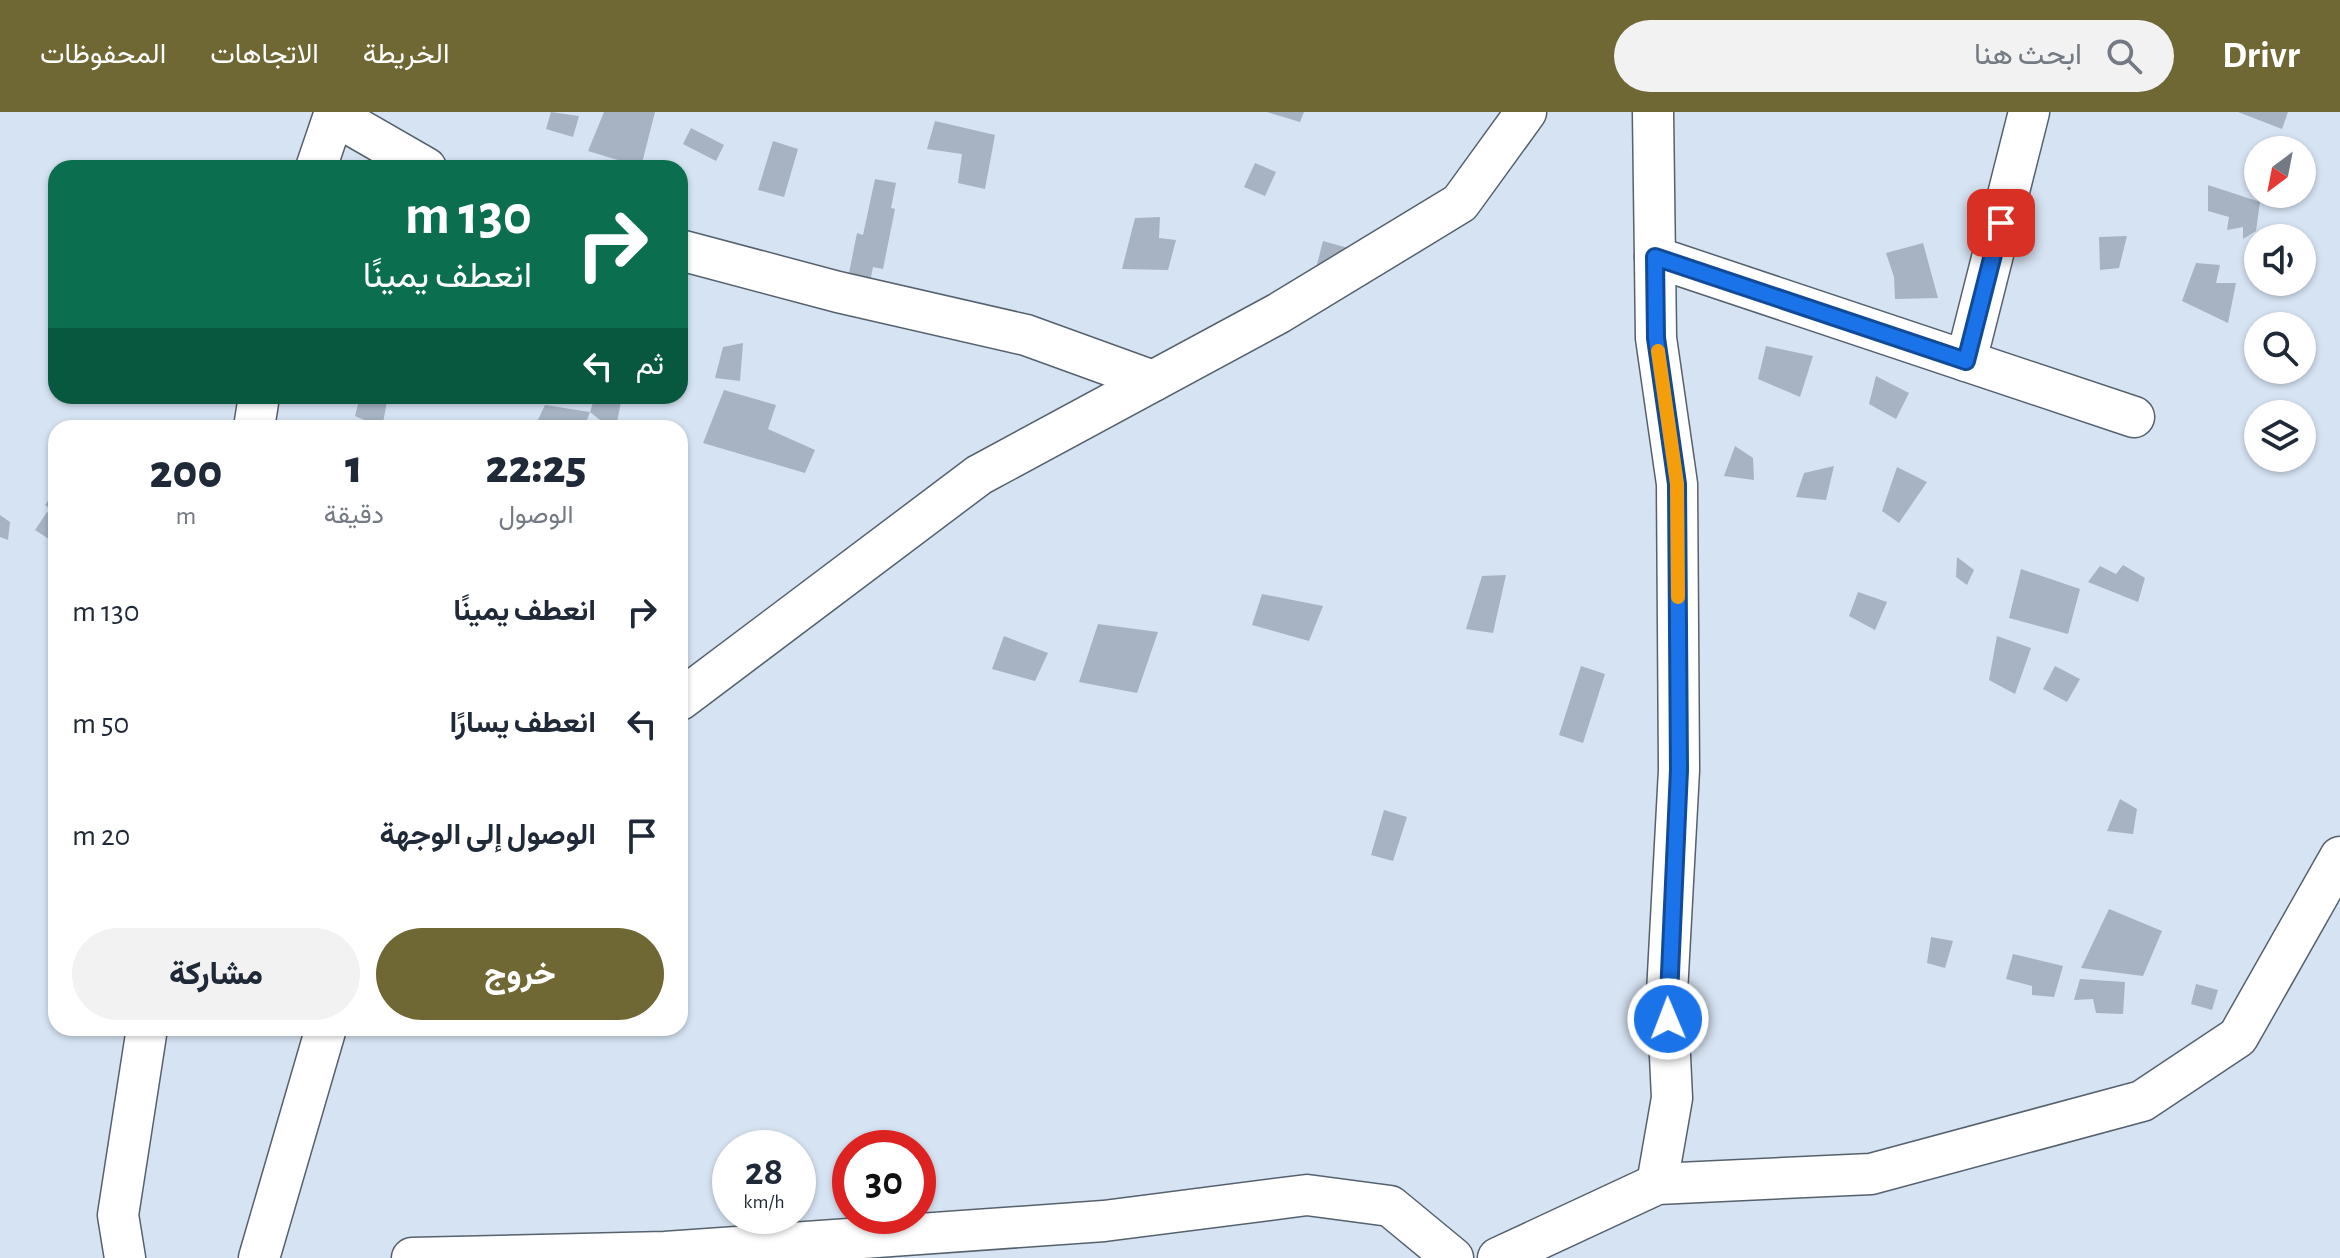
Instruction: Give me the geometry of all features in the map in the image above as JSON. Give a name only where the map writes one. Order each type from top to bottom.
[{"type":"street","points":[[688,694],[979,475],[1279,313],[1460,203],[1526,112]]},
{"type":"street","points":[[1653,112],[1656,338],[1677,484],[1679,754],[1667,993],[1672,1098],[1657,1184]]},
{"type":"street","points":[[1966,361],[2029,112]]},
{"type":"street","points":[[319,160],[334,114],[412,160]]},
{"type":"street","points":[[688,252],[838,292],[1026,335],[1153,381]]},
{"type":"street","points":[[1655,257],[2134,417]]},
{"type":"street","points":[[1498,1258],[1657,1184],[1871,1174],[2142,1101],[2238,1037],[2340,857]]},
{"type":"street","points":[[125,1258],[118,1215],[146,1036]]},
{"type":"street","points":[[259,1258],[324,1036]]},
{"type":"street","points":[[412,1258],[665,1252],[1104,1221],[1307,1195],[1390,1206],[1453,1258]]},
{"type":"building","points":[[551,112],[579,116],[573,137],[546,129]]},
{"type":"building","points":[[604,112],[655,112],[643,160],[618,160],[588,151]]},
{"type":"building","points":[[1267,112],[1304,112],[1300,122]]},
{"type":"building","points":[[2238,112],[2288,112],[2282,129]]},
{"type":"building","points":[[935,121],[995,135],[985,189],[958,183],[962,154],[927,149]]},
{"type":"building","points":[[691,128],[724,145],[716,161],[683,144]]},
{"type":"building","points":[[773,141],[798,149],[784,197],[758,190]]},
{"type":"building","points":[[1255,163],[1276,172],[1265,196],[1244,187]]},
{"type":"building","points":[[875,179],[896,183],[891,208],[895,209],[883,269],[873,267],[868,292],[846,288],[857,233],[863,235]]},
{"type":"building","points":[[2208,185],[2244,197],[2244,208],[2259,208],[2257,224],[2244,224],[2243,239],[2243,227],[2227,230],[2229,217],[2208,211]]},
{"type":"building","points":[[1160,217],[1159,238],[1176,240],[1168,270],[1122,269],[1135,218]]},
{"type":"building","points":[[2127,236],[2119,268],[2100,270],[2099,237]]},
{"type":"building","points":[[1323,241],[1348,248],[1312,284]]},
{"type":"building","points":[[1923,243],[1938,298],[1895,299],[1894,277],[1886,253]]},
{"type":"building","points":[[2196,263],[2220,265],[2216,283],[2236,283],[2228,323],[2182,301]]},
{"type":"building","points":[[743,343],[740,381],[715,378],[723,347]]},
{"type":"building","points":[[1766,346],[1813,356],[1800,397],[1758,379]]},
{"type":"building","points":[[1876,376],[1909,393],[1896,419],[1869,404]]},
{"type":"building","points":[[724,390],[776,405],[768,429],[815,450],[805,473],[703,443]]},
{"type":"building","points":[[358,404],[386,404],[384,420],[364,420],[355,416]]},
{"type":"building","points":[[592,404],[620,404],[618,420],[600,420],[590,412]]},
{"type":"building","points":[[545,405],[590,412],[587,420],[538,420]]},
{"type":"building","points":[[1735,446],[1753,458],[1754,480],[1724,476]]},
{"type":"building","points":[[1834,466],[1826,500],[1796,497],[1804,473]]},
{"type":"building","points":[[1897,467],[1927,482],[1899,523],[1882,511]]},
{"type":"building","points":[[47,512],[48,513],[48,538],[35,530]]},
{"type":"building","points":[[0,515],[10,522],[8,540],[0,537]]},
{"type":"building","points":[[1957,557],[1974,570],[1967,585],[1956,577]]},
{"type":"building","points":[[2123,565],[2145,578],[2138,602],[2088,582],[2100,566],[2116,574]]},
{"type":"building","points":[[2021,569],[2080,589],[2068,634],[2009,618]]},
{"type":"building","points":[[1506,575],[1493,633],[1466,629],[1482,576]]},
{"type":"building","points":[[1858,592],[1887,602],[1875,630],[1849,616]]},
{"type":"building","points":[[1262,594],[1323,606],[1309,641],[1252,625]]},
{"type":"building","points":[[1098,624],[1158,632],[1137,693],[1079,682]]},
{"type":"building","points":[[1004,636],[1048,653],[1035,681],[992,669]]},
{"type":"building","points":[[1997,636],[2031,648],[2015,694],[1989,680]]},
{"type":"building","points":[[1581,666],[1605,674],[1583,743],[1559,735]]},
{"type":"building","points":[[2055,666],[2080,679],[2067,702],[2043,689]]},
{"type":"building","points":[[2120,799],[2137,809],[2133,834],[2107,831]]},
{"type":"building","points":[[1384,810],[1407,817],[1393,861],[1371,855]]},
{"type":"building","points":[[2109,909],[2162,931],[2143,976],[2081,968]]},
{"type":"building","points":[[1931,937],[1953,941],[1945,968],[1927,963]]},
{"type":"building","points":[[2013,954],[2063,966],[2054,997],[2032,995],[2032,986],[2006,979]]},
{"type":"building","points":[[2080,979],[2125,982],[2123,1014],[2096,1013],[2093,999],[2074,1000]]},
{"type":"building","points":[[2196,984],[2218,990],[2212,1010],[2191,1004]]},
{"type":"slow traffic","points":[[1658,351],[1677,484],[1678,597]]},
{"type":"route","points":[[1668,1019],[1679,770],[1677,484],[1656,338],[1655,257],[1966,361],[2001,223]]}]
